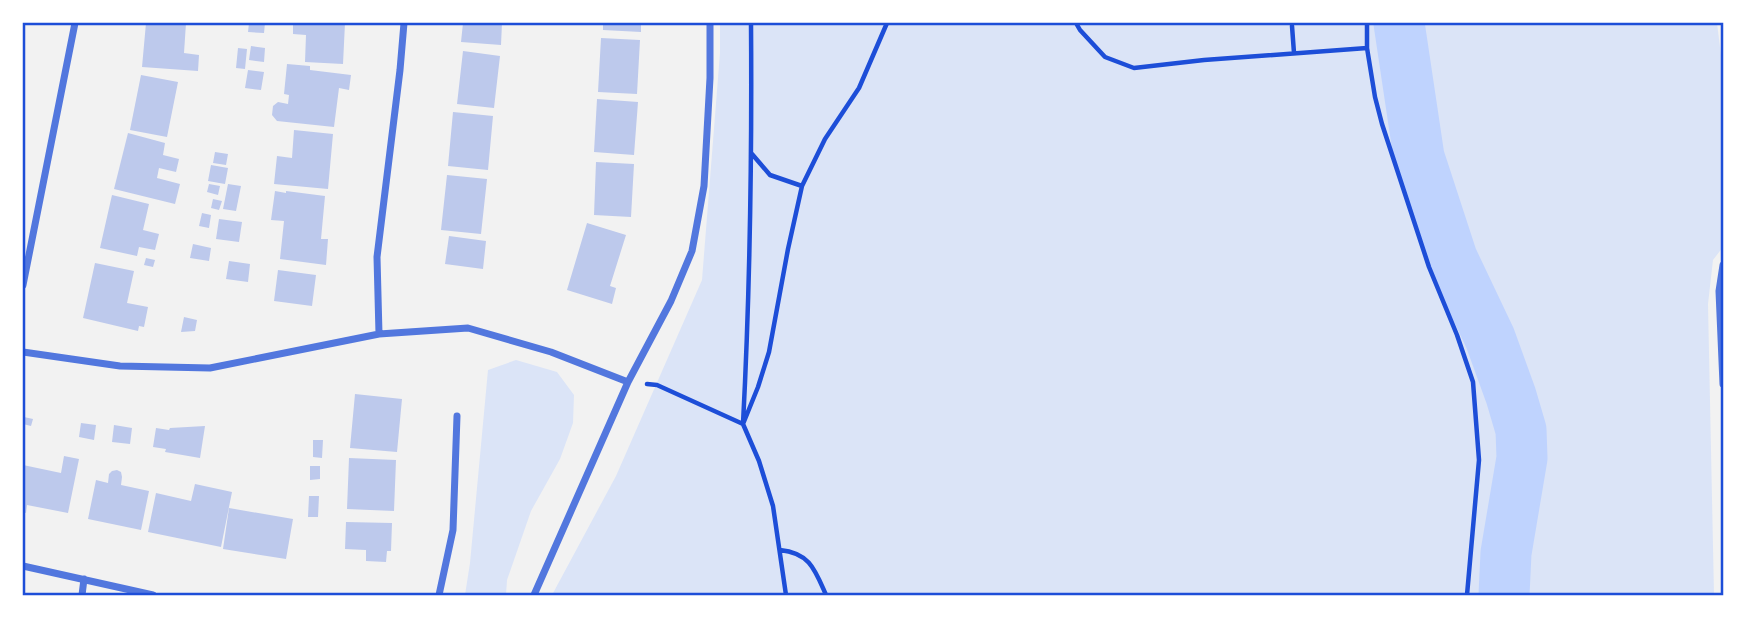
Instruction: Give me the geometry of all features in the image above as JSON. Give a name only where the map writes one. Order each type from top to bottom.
[{"type":"street","points":[[23,285],[75,23]]},
{"type":"street","points":[[379,334],[377,257],[404,23]]},
{"type":"street","points":[[534,595],[628,382],[671,301],[692,251],[704,186],[710,23]]},
{"type":"street","points":[[1723,265],[1719,292],[1723,384]]},
{"type":"street","points":[[23,352],[120,366],[211,368],[379,334],[468,328],[551,352],[628,382]]},
{"type":"street","points":[[439,595],[453,530],[457,415]]},
{"type":"street","points":[[23,566],[153,595]]},
{"type":"street","points":[[82,595],[84,579]]},
{"type":"path","points":[[751,23],[751,154],[743,424],[759,461],[773,506],[786,595]]},
{"type":"path","points":[[743,424],[769,352],[802,186],[825,139],[859,88],[887,23]]},
{"type":"path","points":[[1076,23],[1105,57],[1134,68],[1367,48]]},
{"type":"path","points":[[1367,23],[1367,48],[1375,97],[1390,151],[1429,267],[1474,382],[1479,460],[1467,595]]},
{"type":"path","points":[[1292,26],[1294,53]]},
{"type":"path","points":[[751,154],[770,174],[802,186]]},
{"type":"path","points":[[628,382],[657,385],[743,424]]},
{"type":"path","points":[[780,550],[794,551],[806,558],[816,572],[826,595]]},
{"type":"shaded area","points":[[720,23],[1717,23],[1723,71],[1723,247],[1713,260],[1708,304],[1714,595],[552,595],[616,476],[702,280]]},
{"type":"shaded area","points":[[516,360],[557,372],[574,395],[573,423],[560,459],[531,511],[507,580],[506,595],[465,595],[488,370]]},
{"type":"building","points":[[146,23],[186,23],[184,53],[199,55],[198,71],[142,67]]},
{"type":"building","points":[[249,23],[265,23],[264,33],[248,32]]},
{"type":"building","points":[[293,23],[345,23],[343,64],[305,62],[306,35],[293,34]]},
{"type":"building","points":[[463,23],[502,23],[501,45],[461,42]]},
{"type":"building","points":[[603,23],[641,23],[641,32],[603,30]]},
{"type":"building","points":[[601,38],[640,40],[637,94],[598,92]]},
{"type":"building","points":[[251,46],[265,48],[264,62],[249,60]]},
{"type":"building","points":[[238,48],[247,49],[245,69],[236,68]]},
{"type":"building","points":[[463,51],[500,56],[494,108],[457,104]]},
{"type":"building","points":[[287,64],[351,75],[349,90],[339,88],[334,127],[277,121],[272,115],[273,106],[278,102],[288,104],[289,95],[284,94]]},
{"type":"building","points":[[248,70],[264,72],[261,90],[245,88]]},
{"type":"building","points":[[141,75],[178,82],[167,137],[130,130]]},
{"type":"building","points":[[597,99],[638,102],[634,155],[594,152]]},
{"type":"building","points":[[453,112],[493,116],[488,170],[448,166]]},
{"type":"building","points":[[294,130],[333,134],[328,189],[274,184],[277,156],[292,158]]},
{"type":"building","points":[[128,133],[165,143],[163,155],[179,159],[176,172],[159,168],[157,178],[180,184],[175,204],[114,189]]},
{"type":"building","points":[[215,152],[228,154],[226,165],[213,163]]},
{"type":"building","points":[[596,162],[634,164],[631,217],[594,215]]},
{"type":"building","points":[[211,165],[228,168],[225,184],[208,181]]},
{"type":"building","points":[[447,175],[487,179],[481,234],[441,230]]},
{"type":"building","points":[[209,184],[220,186],[218,195],[207,192]]},
{"type":"building","points":[[228,184],[241,186],[236,211],[223,209]]},
{"type":"building","points":[[275,191],[325,196],[321,239],[328,239],[326,265],[280,259],[284,221],[271,220]]},
{"type":"building","points":[[112,195],[149,204],[143,230],[159,234],[155,250],[139,247],[137,256],[100,248]]},
{"type":"building","points":[[213,199],[222,201],[219,210],[211,208]]},
{"type":"building","points":[[202,213],[211,215],[209,228],[199,226]]},
{"type":"building","points":[[219,219],[242,222],[239,242],[216,239]]},
{"type":"building","points":[[587,223],[626,235],[610,286],[616,288],[612,304],[567,290]]},
{"type":"building","points":[[449,236],[486,241],[483,269],[445,264]]},
{"type":"building","points":[[193,244],[211,248],[209,261],[190,258]]},
{"type":"building","points":[[146,258],[155,260],[153,267],[144,265]]},
{"type":"building","points":[[229,261],[250,264],[248,282],[226,279]]},
{"type":"building","points":[[95,263],[134,271],[127,303],[148,307],[144,327],[139,326],[138,331],[83,318]]},
{"type":"building","points":[[278,270],[316,275],[312,306],[274,301]]},
{"type":"building","points":[[184,317],[197,320],[195,331],[181,332]]},
{"type":"building","points":[[355,394],[402,399],[397,452],[350,448]]},
{"type":"building","points":[[24,417],[33,419],[31,426],[23,424]]},
{"type":"building","points":[[81,423],[96,425],[94,440],[79,437]]},
{"type":"building","points":[[114,425],[132,428],[130,444],[112,442]]},
{"type":"building","points":[[205,426],[200,458],[165,452],[166,449],[153,447],[156,428],[169,430]]},
{"type":"building","points":[[313,440],[323,440],[322,458],[313,457]]},
{"type":"building","points":[[64,456],[79,459],[68,513],[27,505],[26,513],[23,512],[23,465],[61,473]]},
{"type":"building","points":[[349,458],[396,460],[394,511],[347,509]]},
{"type":"building","points":[[310,466],[320,466],[320,479],[310,480]]},
{"type":"building","points":[[117,470],[121,472],[121,485],[149,491],[141,530],[88,519],[96,480],[108,483],[109,474]]},
{"type":"building","points":[[195,484],[232,492],[221,547],[148,532],[156,493],[191,501]]},
{"type":"building","points":[[309,496],[319,496],[318,517],[308,517]]},
{"type":"building","points":[[229,508],[293,519],[286,559],[223,549]]},
{"type":"building","points":[[346,522],[392,523],[391,551],[387,551],[386,562],[366,561],[366,550],[345,549]]},
{"type":"waterway","points":[[1399,23],[1419,157],[1452,258],[1490,338],[1521,430],[1522,458],[1506,553],[1504,595]]}]
